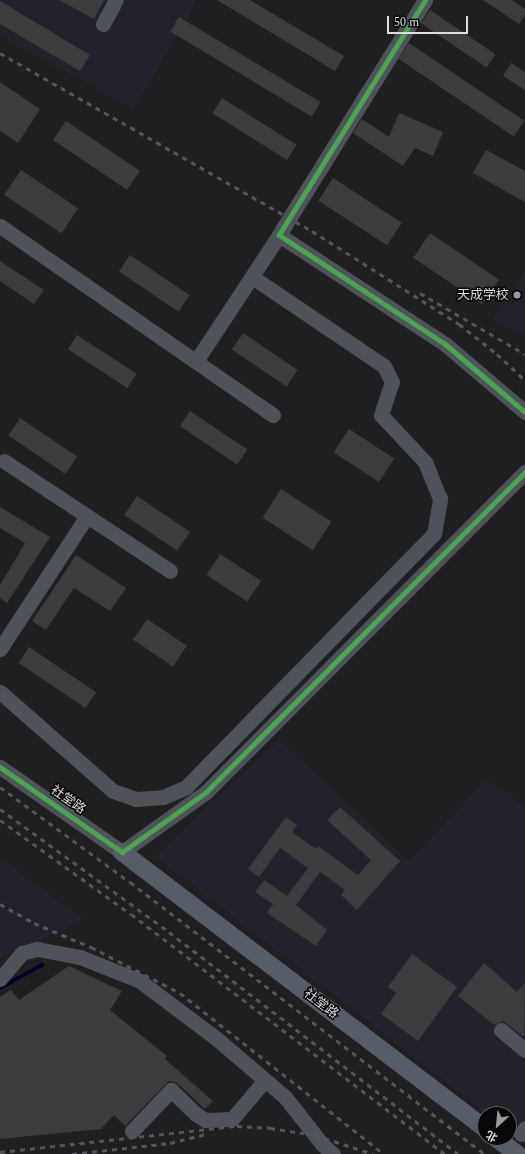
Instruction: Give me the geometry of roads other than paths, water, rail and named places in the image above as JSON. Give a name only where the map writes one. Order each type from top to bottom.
[{"type":"main road","name":"社堂路","points":[[122,852],[477,1123]]},
{"type":"main road","points":[[506,1146],[517,1154]]},
{"type":"street","points":[[103,24],[116,0]]},
{"type":"street","points":[[196,361],[279,235],[425,0]]},
{"type":"street","points":[[0,226],[273,415]]},
{"type":"street","points":[[279,235],[445,344],[525,412]]},
{"type":"street","points":[[0,692],[113,791],[136,799],[163,797],[186,788],[434,534],[440,499],[425,462],[381,415],[392,382],[384,366],[252,276]]},
{"type":"street","points":[[4,461],[170,571]]},
{"type":"street","points":[[122,852],[206,792],[525,472]]},
{"type":"street","points":[[0,649],[87,516]]},
{"type":"street","name":"社堂路","points":[[0,767],[122,852]]},
{"type":"street","points":[[0,979],[22,953],[37,949],[80,957],[140,981],[217,1039],[285,1097],[322,1144],[333,1154]]},
{"type":"street","points":[[501,1030],[525,1050]]},
{"type":"street","points":[[132,1132],[171,1090],[196,1114],[206,1120],[232,1119],[265,1080]]},
{"type":"waterway","points":[[0,988],[42,965]]},
{"type":"railway","points":[[0,53],[312,231],[459,324],[497,354],[525,380]]},
{"type":"railway","points":[[420,293],[525,354]]},
{"type":"railway","points":[[0,787],[130,882],[484,1154]]},
{"type":"railway","points":[[0,809],[169,932],[458,1154]]},
{"type":"railway","points":[[0,820],[131,914],[445,1154]]},
{"type":"railway","points":[[0,904],[34,923],[91,947],[180,993],[384,1154]]},
{"type":"railway","points":[[0,1152],[237,1126],[270,1128],[315,1135],[373,1154]]},
{"type":"railway","points":[[72,1154],[170,1143],[206,1134]]},
{"type":"place","name":"天成学校","points":[[517,295]]}]
